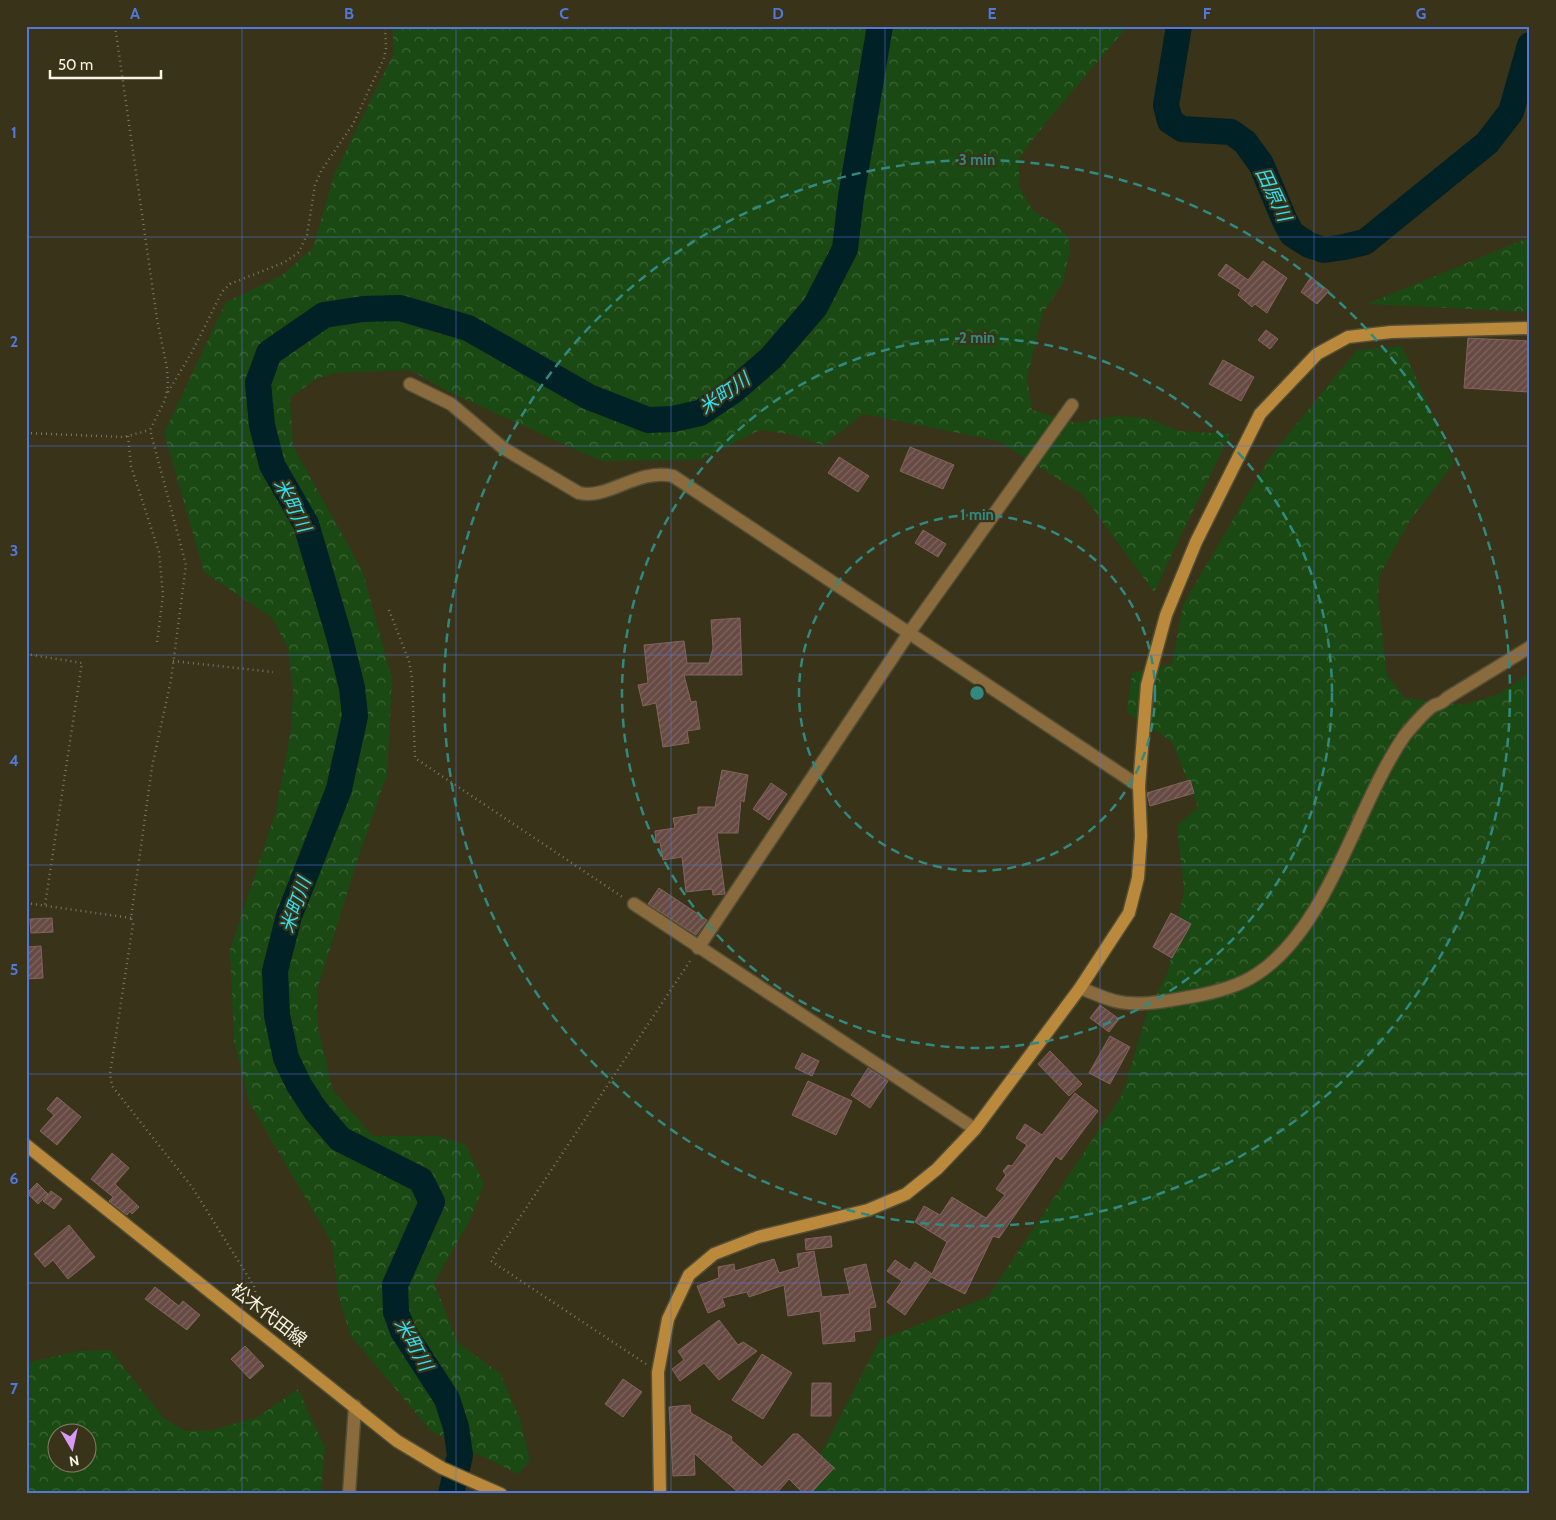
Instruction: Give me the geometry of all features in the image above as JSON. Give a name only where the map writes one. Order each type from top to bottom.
[{"type":"street","points":[[660,1494],[658,1372],[668,1319],[689,1275],[714,1254],[758,1237],[868,1210],[906,1194],[937,1169],[975,1128],[1080,988],[1129,913],[1138,878],[1141,836],[1139,786],[1147,685],[1166,615],[1196,542],[1260,414],[1317,354],[1348,337],[1391,332],[1530,328]]},
{"type":"street","points":[[410,384],[451,404],[503,448],[580,493],[588,495],[597,493],[649,474],[660,473],[673,476],[1139,786]]},
{"type":"street","points":[[698,948],[910,633],[1072,405]]},
{"type":"street","points":[[1080,988],[1116,1002],[1148,1004],[1206,995],[1233,986],[1257,974],[1285,951],[1310,918],[1385,770],[1406,734],[1434,706],[1441,704],[1447,698],[1530,647]]},
{"type":"street","points":[[634,904],[698,948],[975,1128]]},
{"type":"street","name":"松木代田線","points":[[26,1144],[356,1406],[397,1441],[442,1468],[501,1494]]},
{"type":"street","points":[[349,1494],[356,1406]]},
{"type":"path","points":[[115,26],[157,319],[167,368],[166,394]]},
{"type":"path","points":[[264,1334],[254,1286],[192,1187],[112,1086],[110,1074],[133,924],[131,918],[152,767],[173,661],[186,565],[150,430],[166,394],[192,352],[222,292],[230,284],[285,262],[299,252],[307,235],[315,184],[321,171],[353,124],[384,58],[386,48],[385,26]]},
{"type":"path","points":[[26,433],[128,436],[150,430]]},
{"type":"path","points":[[128,436],[131,466],[159,552],[163,595],[157,642]]},
{"type":"path","points":[[389,610],[409,661],[412,678],[415,758],[634,904]]},
{"type":"path","points":[[26,654],[82,663],[45,905]]},
{"type":"path","points":[[173,661],[273,672]]},
{"type":"path","points":[[26,902],[131,918]]},
{"type":"path","points":[[658,1372],[492,1261],[698,948]]},
{"type":"green space","points":[[392,26],[1128,26],[1047,121],[1019,158],[1019,186],[1033,211],[1057,225],[1068,237],[1070,250],[1063,282],[1043,313],[1027,377],[1032,410],[1076,423],[1115,416],[1148,418],[1179,431],[1230,434],[1154,592],[1082,494],[998,441],[863,414],[823,445],[788,434],[760,430],[699,460],[601,461],[449,392],[410,370],[336,373],[316,379],[290,398],[293,446],[363,572],[392,679],[387,775],[359,855],[317,990],[318,1028],[333,1091],[373,1136],[438,1136],[466,1145],[484,1184],[470,1220],[434,1283],[458,1343],[500,1373],[520,1419],[530,1461],[518,1474],[431,1431],[350,1335],[338,1293],[332,1243],[249,1102],[234,1041],[230,950],[275,814],[291,730],[293,689],[288,649],[272,618],[204,572],[164,433],[226,302],[281,276],[313,248],[334,175],[394,53]]},
{"type":"green space","points":[[1530,237],[1530,312],[1367,304]]},
{"type":"green space","points":[[1402,346],[1454,463],[1409,522],[1380,575],[1378,596],[1387,675],[1405,698],[1462,705],[1499,694],[1530,673],[1530,1494],[800,1494],[880,1340],[988,1297],[1122,1095],[1147,1013],[1168,972],[1184,890],[1177,826],[1198,807],[1172,742],[1127,712],[1132,673],[1172,664],[1183,605],[1269,458],[1357,350]]},
{"type":"green space","points":[[110,1350],[163,1417],[184,1431],[212,1430],[258,1417],[298,1389],[325,1448],[321,1494],[26,1494],[26,1363],[78,1351]]},
{"type":"building","points":[[1263,261],[1287,278],[1267,313],[1255,304],[1252,307],[1238,295],[1241,290],[1218,275],[1226,264],[1248,280]]},
{"type":"building","points":[[1311,277],[1329,291],[1317,304],[1301,292]]},
{"type":"building","points":[[1266,330],[1278,339],[1270,349],[1258,340]]},
{"type":"building","points":[[1468,338],[1530,341],[1529,392],[1464,388]]},
{"type":"building","points":[[1223,360],[1254,377],[1241,401],[1209,384]]},
{"type":"building","points":[[910,447],[954,465],[943,489],[900,471]]},
{"type":"building","points":[[839,457],[869,476],[858,492],[828,473]]},
{"type":"building","points":[[923,530],[946,544],[938,557],[915,543]]},
{"type":"building","points":[[740,618],[742,675],[684,675],[691,702],[696,701],[700,729],[687,731],[689,743],[663,747],[656,703],[643,706],[638,685],[648,683],[644,645],[684,641],[687,663],[709,663],[713,648],[711,620]]},
{"type":"building","points":[[722,770],[748,775],[744,802],[741,800],[738,833],[717,833],[725,894],[713,895],[712,889],[686,892],[682,857],[663,860],[660,842],[656,843],[655,831],[675,828],[673,818],[698,814],[698,807],[715,807]]},
{"type":"building","points":[[1190,780],[1194,793],[1150,806],[1147,793]]},
{"type":"building","points":[[771,783],[787,794],[769,820],[753,809]]},
{"type":"building","points":[[659,888],[707,920],[696,935],[648,904]]},
{"type":"building","points":[[1171,913],[1191,924],[1172,958],[1153,947]]},
{"type":"building","points":[[52,918],[53,932],[31,933],[30,919]]},
{"type":"building","points":[[41,946],[43,978],[26,979],[26,947]]},
{"type":"building","points":[[1100,1005],[1119,1019],[1109,1032],[1090,1018]]},
{"type":"building","points":[[1110,1036],[1130,1047],[1110,1084],[1089,1073]]},
{"type":"building","points":[[1050,1051],[1082,1084],[1069,1096],[1038,1064]]},
{"type":"building","points":[[802,1053],[819,1061],[812,1076],[795,1068]]},
{"type":"building","points":[[868,1068],[888,1081],[870,1108],[851,1095]]},
{"type":"building","points":[[808,1081],[852,1101],[836,1135],[792,1115]]},
{"type":"building","points":[[1075,1093],[1098,1111],[1061,1160],[1056,1156],[999,1238],[993,1236],[965,1294],[931,1277],[905,1315],[887,1302],[902,1281],[887,1271],[895,1260],[910,1270],[915,1262],[932,1274],[947,1242],[915,1222],[924,1206],[940,1215],[952,1197],[986,1218],[1005,1195],[996,1189],[1006,1175],[1003,1171],[1008,1165],[1012,1166],[1027,1145],[1016,1138],[1025,1124],[1042,1135]]},
{"type":"building","points":[[57,1097],[81,1117],[57,1145],[40,1131],[54,1115],[47,1109]]},
{"type":"building","points":[[112,1153],[129,1168],[115,1184],[139,1207],[132,1214],[130,1211],[127,1215],[109,1201],[113,1197],[91,1179]]},
{"type":"building","points":[[37,1183],[48,1194],[38,1204],[27,1193]]},
{"type":"building","points":[[51,1191],[62,1199],[54,1209],[43,1201]]},
{"type":"building","points":[[69,1225],[95,1257],[68,1279],[53,1260],[45,1267],[34,1254]]},
{"type":"building","points":[[831,1236],[832,1247],[806,1250],[805,1239]]},
{"type":"building","points":[[814,1251],[822,1297],[850,1294],[844,1269],[866,1264],[876,1307],[869,1308],[871,1330],[854,1332],[855,1341],[823,1344],[820,1311],[788,1316],[784,1285],[749,1297],[747,1292],[722,1298],[725,1306],[708,1313],[697,1286],[719,1278],[718,1267],[734,1264],[735,1271],[774,1259],[779,1273],[799,1267],[797,1254]]},
{"type":"building","points":[[155,1287],[179,1306],[183,1301],[200,1315],[187,1330],[145,1299]]},
{"type":"building","points":[[719,1320],[738,1345],[743,1342],[757,1351],[719,1380],[704,1363],[680,1381],[672,1369],[684,1360],[678,1351]]},
{"type":"building","points":[[245,1346],[264,1366],[250,1379],[231,1359]]},
{"type":"building","points":[[762,1354],[792,1373],[763,1419],[732,1400]]},
{"type":"building","points":[[623,1379],[642,1392],[623,1417],[605,1404]]},
{"type":"building","points":[[812,1383],[831,1383],[831,1416],[811,1416]]},
{"type":"building","points":[[690,1405],[691,1413],[732,1437],[731,1440],[762,1467],[793,1434],[798,1434],[834,1468],[810,1494],[804,1494],[789,1479],[776,1494],[740,1494],[694,1453],[695,1475],[673,1476],[669,1407]]},
{"type":"waterway","name":"米町川","points":[[451,1494],[460,1455],[456,1427],[447,1399],[403,1331],[396,1312],[395,1285],[432,1202],[421,1180],[340,1139],[316,1111],[299,1085],[286,1058],[277,1015],[275,971],[289,916],[339,789],[355,716],[352,688],[341,643],[306,524],[272,465],[262,425],[258,383],[269,353],[324,315],[363,309],[400,308],[468,328],[589,397],[648,420],[673,419],[700,413],[733,391],[771,358],[815,307],[845,249],[851,197],[880,26]]},
{"type":"waterway","name":"田原川","points":[[1179,26],[1166,105],[1170,121],[1182,129],[1231,132],[1245,142],[1261,164],[1292,234],[1309,245],[1324,250],[1365,242],[1487,143],[1511,112],[1530,45]]}]
